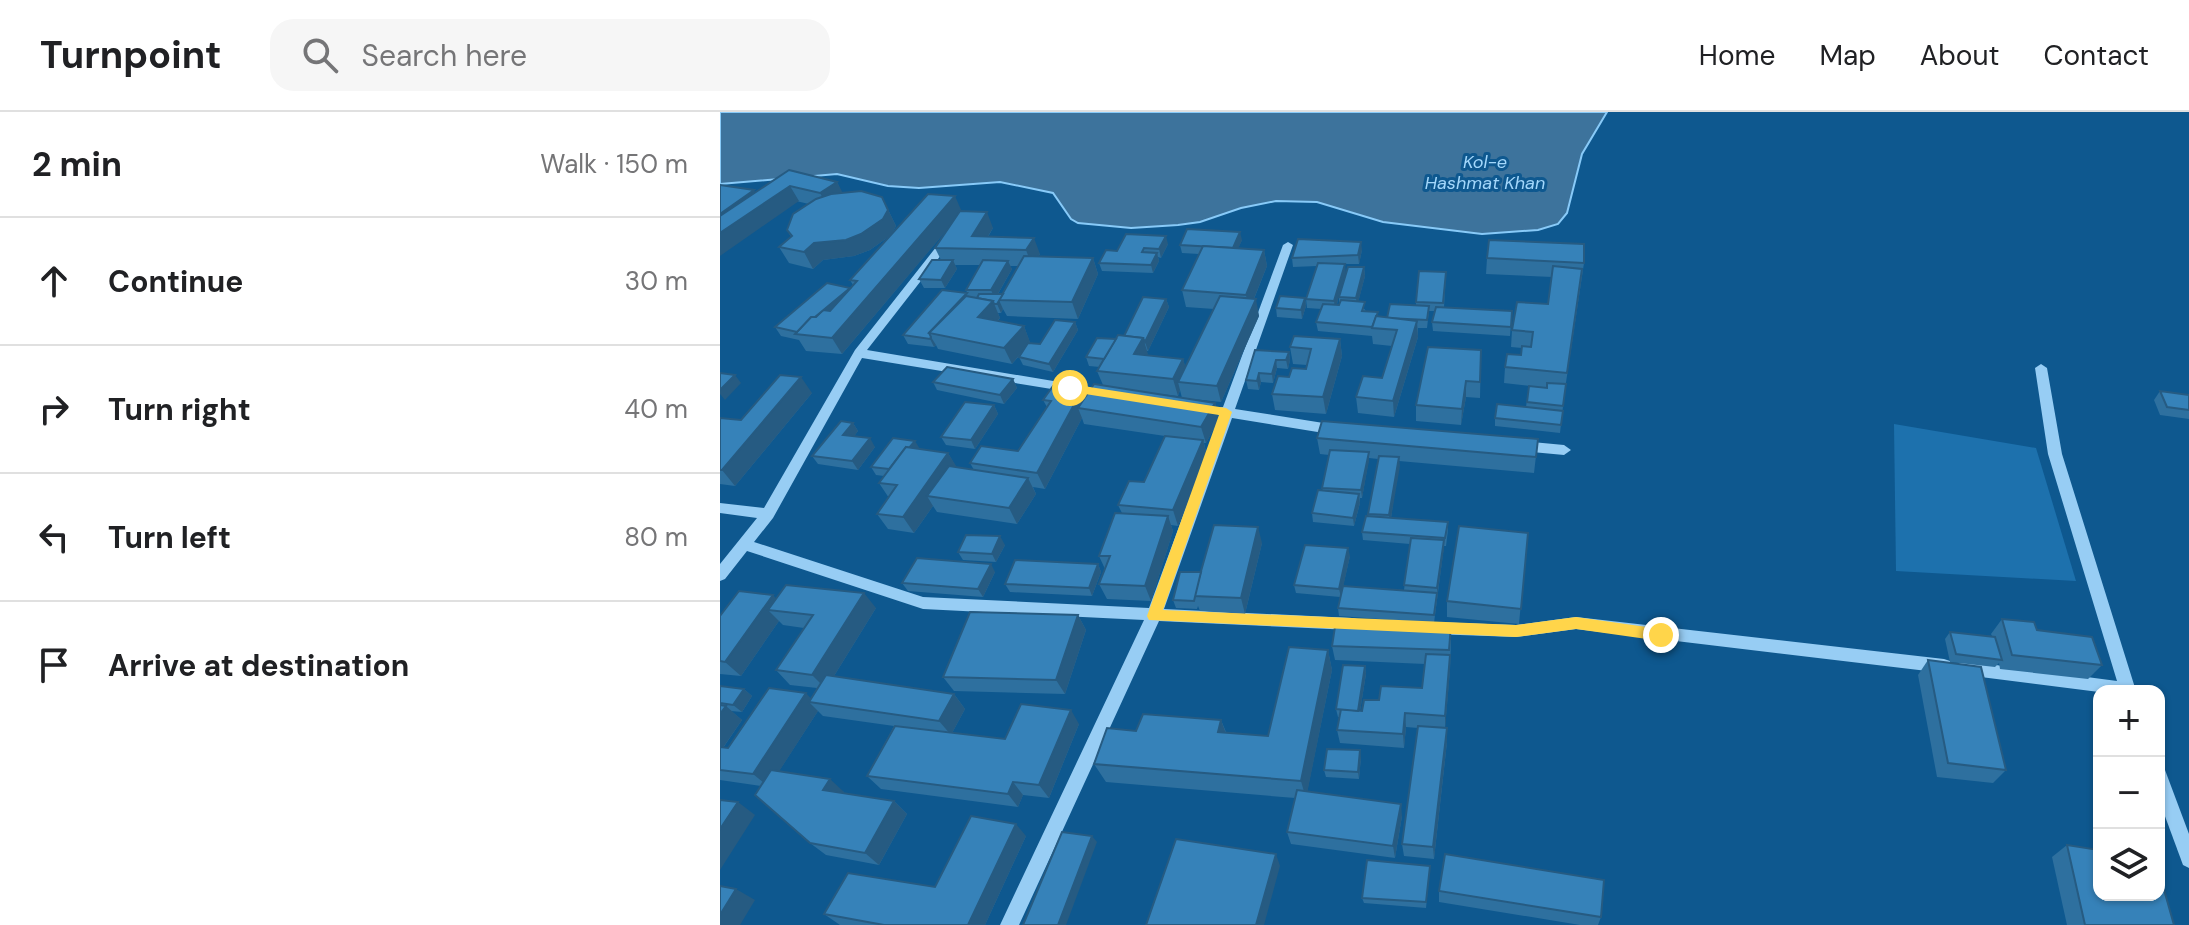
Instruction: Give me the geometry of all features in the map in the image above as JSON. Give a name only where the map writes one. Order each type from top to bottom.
[{"type":"street","points":[[720,575],[768,514],[859,353],[955,231]]},
{"type":"street","points":[[1009,925],[1154,616],[1218,411],[1288,245]]},
{"type":"street","points":[[859,353],[1117,395]]},
{"type":"street","points":[[2041,368],[2055,454],[2126,685]]},
{"type":"street","points":[[1218,411],[1354,432]]},
{"type":"street","points":[[1504,445],[1564,450]]},
{"type":"street","points":[[720,508],[768,514]]},
{"type":"street","points":[[745,545],[923,603],[1374,625]]},
{"type":"street","points":[[1422,627],[1516,631],[1576,623],[2093,686]]},
{"type":"street","points":[[2165,793],[2189,859]]},
{"type":"shaded area","points":[[1894,424],[2036,448],[2076,581],[1896,571]]},
{"type":"water","name":"Kol-e Hashmat Khan","points":[[720,112],[1607,112],[1582,154],[1567,213],[1558,224],[1538,230],[1482,234],[1383,222],[1317,202],[1276,201],[1241,208],[1200,222],[1131,228],[1078,223],[1071,219],[1053,193],[1000,182],[919,188],[888,186],[837,174],[720,184]]},
{"type":"building","points":[[789,170],[837,182],[820,193],[790,186],[720,233],[720,216]]},
{"type":"building","points":[[720,185],[754,190],[720,214]]},
{"type":"building","points":[[861,191],[882,197],[888,210],[883,219],[861,234],[846,240],[814,243],[804,252],[779,247],[792,236],[787,230],[793,214],[816,199]]},
{"type":"building","points":[[928,194],[955,196],[832,338],[795,334],[811,317],[816,317],[823,310],[830,311],[857,281],[850,280]]},
{"type":"building","points":[[960,211],[987,212],[972,236],[1034,238],[1026,250],[935,248]]},
{"type":"building","points":[[1187,229],[1240,232],[1233,248],[1180,245]]},
{"type":"building","points":[[1126,234],[1166,236],[1159,249],[1144,248],[1142,252],[1157,253],[1151,265],[1099,263],[1106,250],[1117,251]]},
{"type":"building","points":[[1298,239],[1361,242],[1358,255],[1292,258]]},
{"type":"building","points":[[1489,240],[1584,244],[1584,263],[1487,258]]},
{"type":"building","points":[[1203,246],[1264,250],[1246,295],[1182,290]]},
{"type":"building","points":[[1024,256],[1093,258],[1072,302],[999,300]]},
{"type":"building","points":[[932,260],[953,260],[941,280],[919,279]]},
{"type":"building","points":[[983,260],[1008,261],[991,290],[966,290]]},
{"type":"building","points":[[1318,263],[1345,264],[1334,301],[1306,299]]},
{"type":"building","points":[[1553,266],[1582,269],[1567,373],[1505,367],[1507,354],[1521,355],[1522,346],[1531,347],[1533,332],[1512,330],[1517,302],[1548,304]]},
{"type":"building","points":[[1348,267],[1364,267],[1356,298],[1339,297]]},
{"type":"building","points":[[1419,271],[1446,272],[1443,303],[1416,302]]},
{"type":"building","points":[[827,283],[850,288],[811,317],[797,332],[775,327]]},
{"type":"building","points":[[942,290],[967,293],[929,333],[930,339],[903,335]]},
{"type":"building","points":[[979,294],[1003,294],[994,304],[993,301],[977,298]]},
{"type":"building","points":[[966,296],[993,301],[978,317],[1024,326],[1004,348],[929,333]]},
{"type":"building","points":[[1220,296],[1256,299],[1217,386],[1178,382]]},
{"type":"building","points":[[1280,296],[1305,298],[1301,310],[1276,308]]},
{"type":"building","points":[[1143,297],[1166,299],[1145,342],[1143,338],[1124,336]]},
{"type":"building","points":[[1341,300],[1365,302],[1362,311],[1378,312],[1372,327],[1316,322],[1323,304],[1339,305]]},
{"type":"building","points":[[1390,304],[1429,306],[1427,320],[1387,318]]},
{"type":"building","points":[[1436,307],[1512,311],[1511,327],[1432,322]]},
{"type":"building","points":[[1376,316],[1417,321],[1393,401],[1356,397],[1363,376],[1382,378],[1397,330],[1372,328]]},
{"type":"building","points":[[1055,320],[1075,322],[1049,364],[1019,357],[1028,343],[1040,344]]},
{"type":"building","points":[[1118,335],[1143,338],[1134,354],[1183,359],[1173,379],[1097,371]]},
{"type":"building","points":[[1294,336],[1340,339],[1323,397],[1272,394],[1278,376],[1289,377],[1292,368],[1306,369],[1311,349],[1290,347]]},
{"type":"building","points":[[1097,338],[1116,339],[1104,359],[1086,357]]},
{"type":"building","points":[[1428,347],[1481,350],[1480,382],[1466,381],[1462,409],[1416,405]]},
{"type":"building","points":[[1255,350],[1289,352],[1286,360],[1276,360],[1272,374],[1259,373],[1257,381],[1246,380]]},
{"type":"building","points":[[947,367],[1013,379],[1000,395],[933,382]]},
{"type":"building","points":[[720,373],[735,375],[720,390]]},
{"type":"building","points":[[780,375],[801,377],[720,470],[720,418],[741,420]]},
{"type":"building","points":[[1547,383],[1566,384],[1563,406],[1527,402],[1529,386],[1547,388]]},
{"type":"building","points":[[1094,384],[1215,403],[1201,427],[1078,408]]},
{"type":"building","points":[[1053,386],[1082,390],[1037,473],[970,463],[981,446],[1018,451],[1051,401],[1043,400]]},
{"type":"building","points":[[2160,391],[2189,395],[2189,410],[2167,407]]},
{"type":"building","points":[[965,402],[994,405],[971,440],[941,437]]},
{"type":"building","points":[[1497,404],[1563,411],[1561,425],[1495,418]]},
{"type":"building","points":[[841,421],[853,423],[843,435],[870,438],[852,461],[812,456]]},
{"type":"building","points":[[1322,421],[1538,439],[1536,457],[1317,438]]},
{"type":"building","points":[[1165,436],[1203,440],[1173,510],[1118,505],[1129,481],[1144,482]]},
{"type":"building","points":[[893,438],[915,441],[909,448],[906,447],[889,469],[871,467]]},
{"type":"building","points":[[906,447],[948,453],[903,517],[877,514],[897,485],[879,483]]},
{"type":"building","points":[[1330,450],[1369,452],[1361,490],[1322,488]]},
{"type":"building","points":[[1379,456],[1399,457],[1389,515],[1368,514]]},
{"type":"building","points":[[949,466],[1028,478],[1009,508],[927,496]]},
{"type":"building","points":[[1318,490],[1359,494],[1353,518],[1312,513]]},
{"type":"building","points":[[1115,513],[1168,516],[1145,586],[1099,584],[1110,556],[1099,556]]},
{"type":"building","points":[[1366,516],[1448,522],[1445,538],[1362,532]]},
{"type":"building","points":[[1214,525],[1258,527],[1241,598],[1194,596]]},
{"type":"building","points":[[1459,526],[1528,533],[1521,609],[1447,601]]},
{"type":"building","points":[[966,535],[1000,536],[992,554],[958,552]]},
{"type":"building","points":[[1411,538],[1444,540],[1437,588],[1404,585]]},
{"type":"building","points":[[1305,545],[1348,548],[1339,589],[1294,585]]},
{"type":"building","points":[[917,558],[991,564],[978,589],[902,583]]},
{"type":"building","points":[[1015,560],[1098,564],[1089,588],[1005,584]]},
{"type":"building","points":[[1180,572],[1201,572],[1194,601],[1173,600]]},
{"type":"building","points":[[786,585],[864,593],[812,675],[776,670],[813,615],[768,610]]},
{"type":"building","points":[[1343,586],[1437,593],[1434,615],[1338,608]]},
{"type":"building","points":[[739,591],[773,595],[725,662],[720,661],[720,616]]},
{"type":"building","points":[[970,612],[1078,615],[1056,680],[943,677]]},
{"type":"building","points":[[2002,619],[2034,622],[2037,630],[2092,637],[2102,665],[2012,655]]},
{"type":"building","points":[[1336,620],[1451,625],[1449,650],[1332,646]]},
{"type":"building","points":[[1950,632],[1995,637],[2002,660],[1956,654]]},
{"type":"building","points":[[1289,647],[1328,650],[1301,781],[1094,764],[1107,728],[1136,731],[1143,714],[1221,720],[1218,732],[1268,736]]},
{"type":"building","points":[[1426,654],[1450,655],[1445,716],[1405,713],[1403,734],[1337,730],[1341,709],[1362,711],[1364,700],[1379,700],[1381,686],[1422,688]]},
{"type":"building","points":[[1928,660],[1981,667],[2006,770],[1948,763]]},
{"type":"building","points":[[1343,665],[1365,666],[1358,711],[1336,709]]},
{"type":"building","points":[[826,675],[954,694],[939,721],[809,702]]},
{"type":"building","points":[[720,686],[744,689],[733,705],[720,703]]},
{"type":"building","points":[[769,688],[806,693],[753,774],[720,770],[720,747],[728,748]]},
{"type":"building","points":[[1021,704],[1071,710],[1039,785],[1013,782],[1008,794],[867,776],[895,726],[1005,739]]},
{"type":"building","points":[[1418,726],[1447,728],[1433,847],[1402,844]]},
{"type":"building","points":[[1327,749],[1360,750],[1358,772],[1324,770]]},
{"type":"building","points":[[771,770],[830,779],[823,790],[894,801],[865,853],[810,843],[755,795]]},
{"type":"building","points":[[1297,790],[1401,804],[1393,846],[1287,832]]},
{"type":"building","points":[[720,800],[738,802],[720,829]]},
{"type":"building","points":[[971,816],[1016,824],[968,925],[884,925],[824,914],[848,873],[935,887]]},
{"type":"building","points":[[1062,832],[1092,836],[1058,925],[1023,925]]},
{"type":"building","points":[[1176,839],[1276,854],[1256,925],[1146,925]]},
{"type":"building","points":[[2067,845],[2093,849],[2093,901],[2165,901],[2165,893],[2174,925],[2085,925]]},
{"type":"building","points":[[1445,854],[1604,880],[1601,917],[1439,891]]},
{"type":"building","points":[[1367,860],[1430,866],[1426,902],[1362,898]]},
{"type":"building","points":[[720,886],[736,889],[720,915]]},
{"type":"route","points":[[1070,388],[1226,412],[1154,616],[1516,631],[1576,623],[1661,635]]}]
